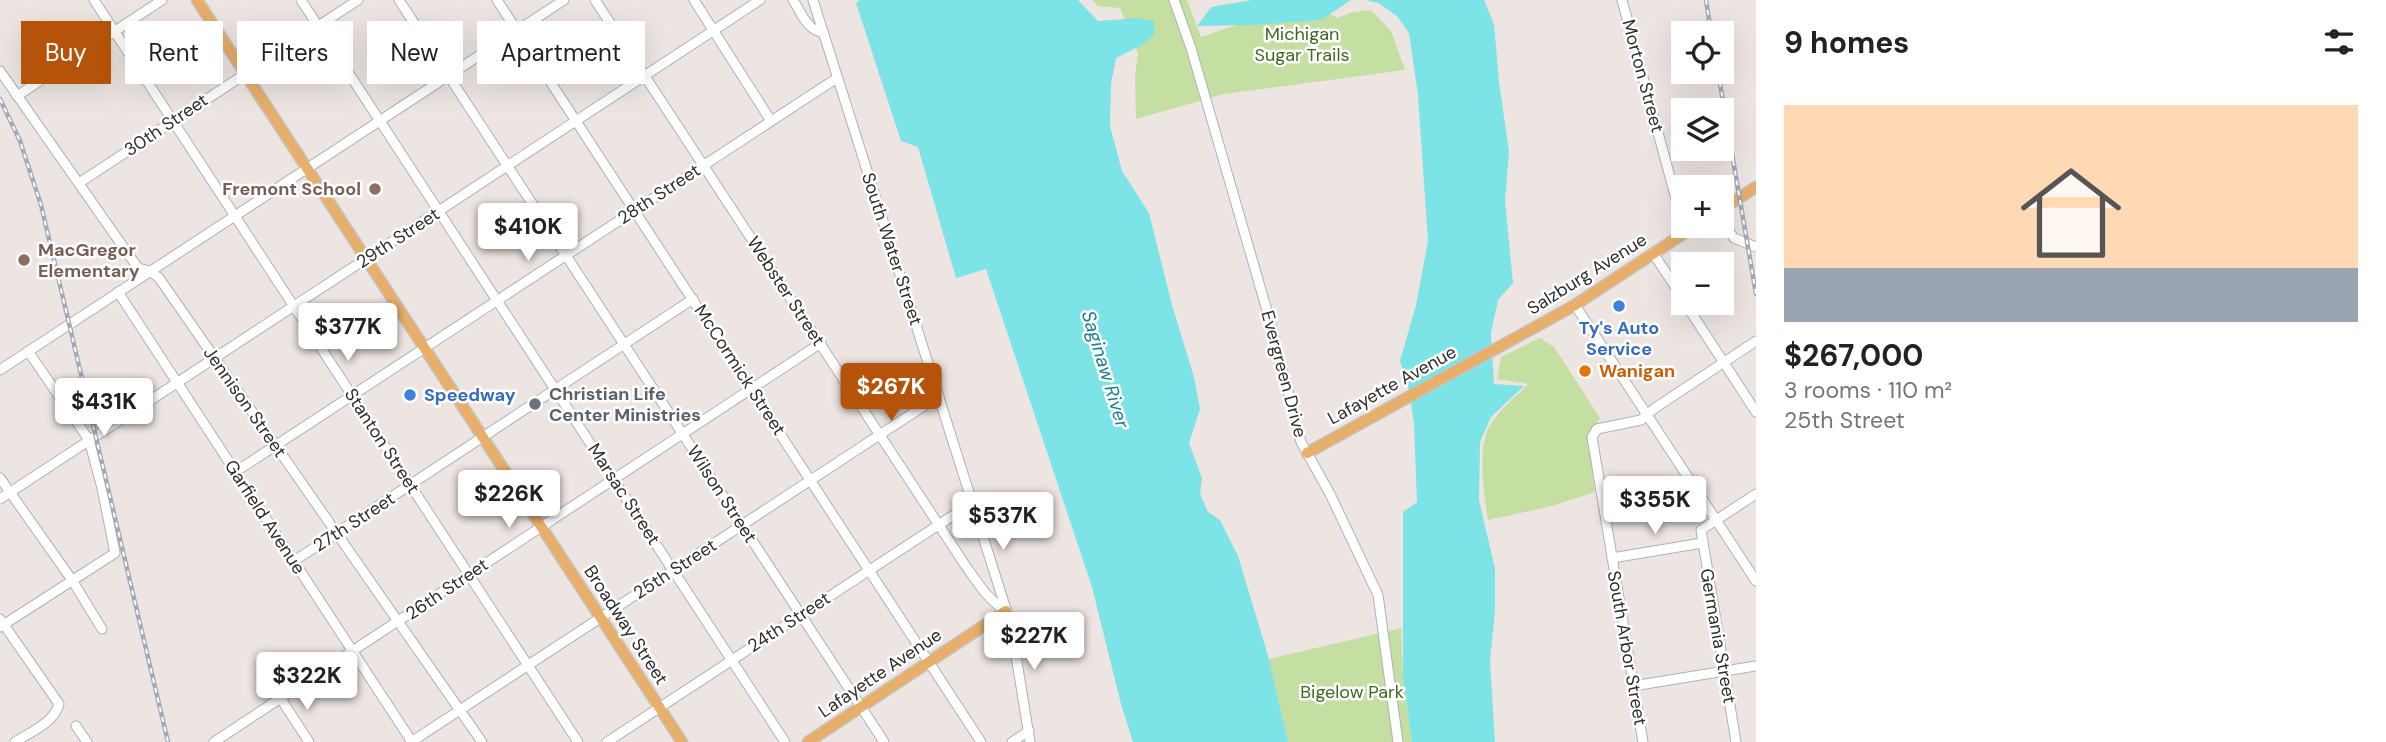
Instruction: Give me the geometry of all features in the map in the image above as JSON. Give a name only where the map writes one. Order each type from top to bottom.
[{"type":"main road","name":"Broadway Street","points":[[197,0],[237,59]]},
{"type":"main road","name":"Broadway Street","points":[[254,84],[682,742]]},
{"type":"main road","points":[[1734,201],[1756,187]]},
{"type":"main road","name":"Salzburg Avenue","points":[[1494,348],[1575,305],[1676,238]]},
{"type":"main road","name":"Lafayette Avenue","points":[[1307,453],[1494,348]]},
{"type":"main road","name":"Lafayette Avenue","points":[[808,742],[1006,611]]},
{"type":"street","name":"Stanton Street","points":[[94,0],[578,742]]},
{"type":"street","points":[[17,96],[162,0]]},
{"type":"street","name":"Marsac Street","points":[[301,0],[315,21]]},
{"type":"street","name":"30th Street","points":[[326,21],[358,0]]},
{"type":"street","name":"Wilson Street","points":[[399,0],[413,21]]},
{"type":"street","name":"McCormick Street","points":[[497,0],[511,21]]},
{"type":"street","points":[[532,21],[564,0]]},
{"type":"street","name":"Webster Street","points":[[596,0],[610,21]]},
{"type":"street","points":[[694,0],[771,121]]},
{"type":"street","name":"29th Street","points":[[645,76],[760,0]]},
{"type":"street","points":[[793,0],[810,27],[814,31],[823,32]]},
{"type":"street","name":"South Water Street","points":[[813,0],[1011,625],[1030,742]]},
{"type":"street","name":"Evergreen Drive","points":[[1174,0],[1191,48],[1270,321],[1301,442],[1342,518],[1378,595],[1398,742]]},
{"type":"street","name":"Morton Street","points":[[1622,0],[1674,175]]},
{"type":"street","name":"Jennison Street","points":[[0,71],[138,268],[150,271],[159,278],[482,742]]},
{"type":"street","name":"Webster Street","points":[[645,76],[981,589],[1006,611]]},
{"type":"street","name":"30th Street","points":[[79,183],[237,78]]},
{"type":"street","name":"28th Street","points":[[235,472],[837,78]]},
{"type":"street","name":"Marsac Street","points":[[353,80],[785,742]]},
{"type":"street","points":[[0,370],[437,84]]},
{"type":"street","name":"Wilson Street","points":[[454,84],[884,742]]},
{"type":"street","name":"McCormick Street","points":[[552,84],[981,742]]},
{"type":"street","name":"29th Street","points":[[0,499],[632,84]]},
{"type":"street","points":[[1734,238],[1756,247]]},
{"type":"street","points":[[1653,253],[1671,281]]},
{"type":"street","name":"Garfield Avenue","points":[[118,292],[412,742]]},
{"type":"street","name":"27th Street","points":[[294,561],[693,299]]},
{"type":"street","points":[[1575,305],[1756,581]]},
{"type":"street","points":[[1693,315],[1756,412]]},
{"type":"street","points":[[1647,415],[1756,341]]},
{"type":"street","name":"26th Street","points":[[217,741],[821,343]]},
{"type":"street","points":[[15,742],[55,715],[59,704],[1,623],[116,553],[89,440],[28,351]]},
{"type":"street","name":"25th Street","points":[[412,742],[939,396]]},
{"type":"street","name":"South Arbor Street","points":[[1643,742],[1591,443],[1594,431],[1641,420],[1647,415]]},
{"type":"street","points":[[0,478],[72,580],[102,629]]},
{"type":"street","points":[[1717,521],[1756,494]]},
{"type":"street","name":"24th Street","points":[[607,742],[972,503]]},
{"type":"street","name":"Germania Street","points":[[1717,521],[1701,530],[1702,543],[1736,742]]},
{"type":"street","points":[[1612,558],[1702,543]]},
{"type":"street","points":[[1633,686],[1756,666]]},
{"type":"street","points":[[281,699],[309,742]]},
{"type":"street","points":[[76,726],[87,742]]},
{"type":"street","points":[[1012,742],[1029,731]]},
{"type":"green space","name":"Michigan Sugar Trails","points":[[1092,0],[1187,0],[1201,37],[1309,1],[1337,18],[1353,12],[1371,10],[1391,31],[1405,70],[1224,94],[1136,119],[1135,76],[1138,53],[1120,8],[1098,6]]},
{"type":"green space","points":[[1540,338],[1554,347],[1600,418],[1588,437],[1595,492],[1548,507],[1488,520],[1483,475],[1484,440],[1495,418],[1528,384],[1497,379],[1501,357]]},
{"type":"green space","name":"Bigelow Park","points":[[1401,628],[1403,678],[1412,742],[1288,742],[1269,659]]},
{"type":"water","name":"Saginaw River","points":[[860,0],[1078,0],[1098,21],[1138,18],[1154,21],[1154,35],[1140,46],[1116,58],[1111,84],[1110,126],[1122,171],[1149,213],[1172,305],[1194,377],[1200,409],[1189,443],[1202,478],[1200,494],[1208,512],[1220,520],[1238,556],[1269,659],[1288,742],[1133,742],[1092,587],[986,269],[956,278],[918,147],[901,141],[856,3]]},
{"type":"water","points":[[1252,0],[1351,0],[1321,20],[1197,26],[1211,7]]},
{"type":"water","points":[[1365,0],[1484,0],[1494,24],[1509,151],[1505,201],[1513,283],[1498,300],[1491,333],[1494,384],[1524,386],[1491,417],[1480,442],[1479,500],[1495,569],[1495,611],[1490,661],[1495,742],[1412,742],[1403,678],[1403,512],[1417,502],[1414,423],[1409,390],[1400,361],[1416,305],[1428,241],[1418,95],[1409,33],[1397,16],[1378,3]]},
{"type":"railway","points":[[1706,0],[1709,21]]},
{"type":"railway","points":[[1720,84],[1756,294]]},
{"type":"railway","points":[[0,99],[20,141],[41,205],[168,742]]},
{"type":"place","name":"Fremont School","points":[[375,189]]},
{"type":"place","name":"MacGregor Elementary","points":[[24,260]]},
{"type":"place","name":"Ty's Auto Service","points":[[1619,306]]},
{"type":"place","name":"Wanigan","points":[[1585,371]]},
{"type":"place","name":"Speedway","points":[[410,395]]},
{"type":"place","name":"Christian Life Center Ministries","points":[[535,404]]}]
